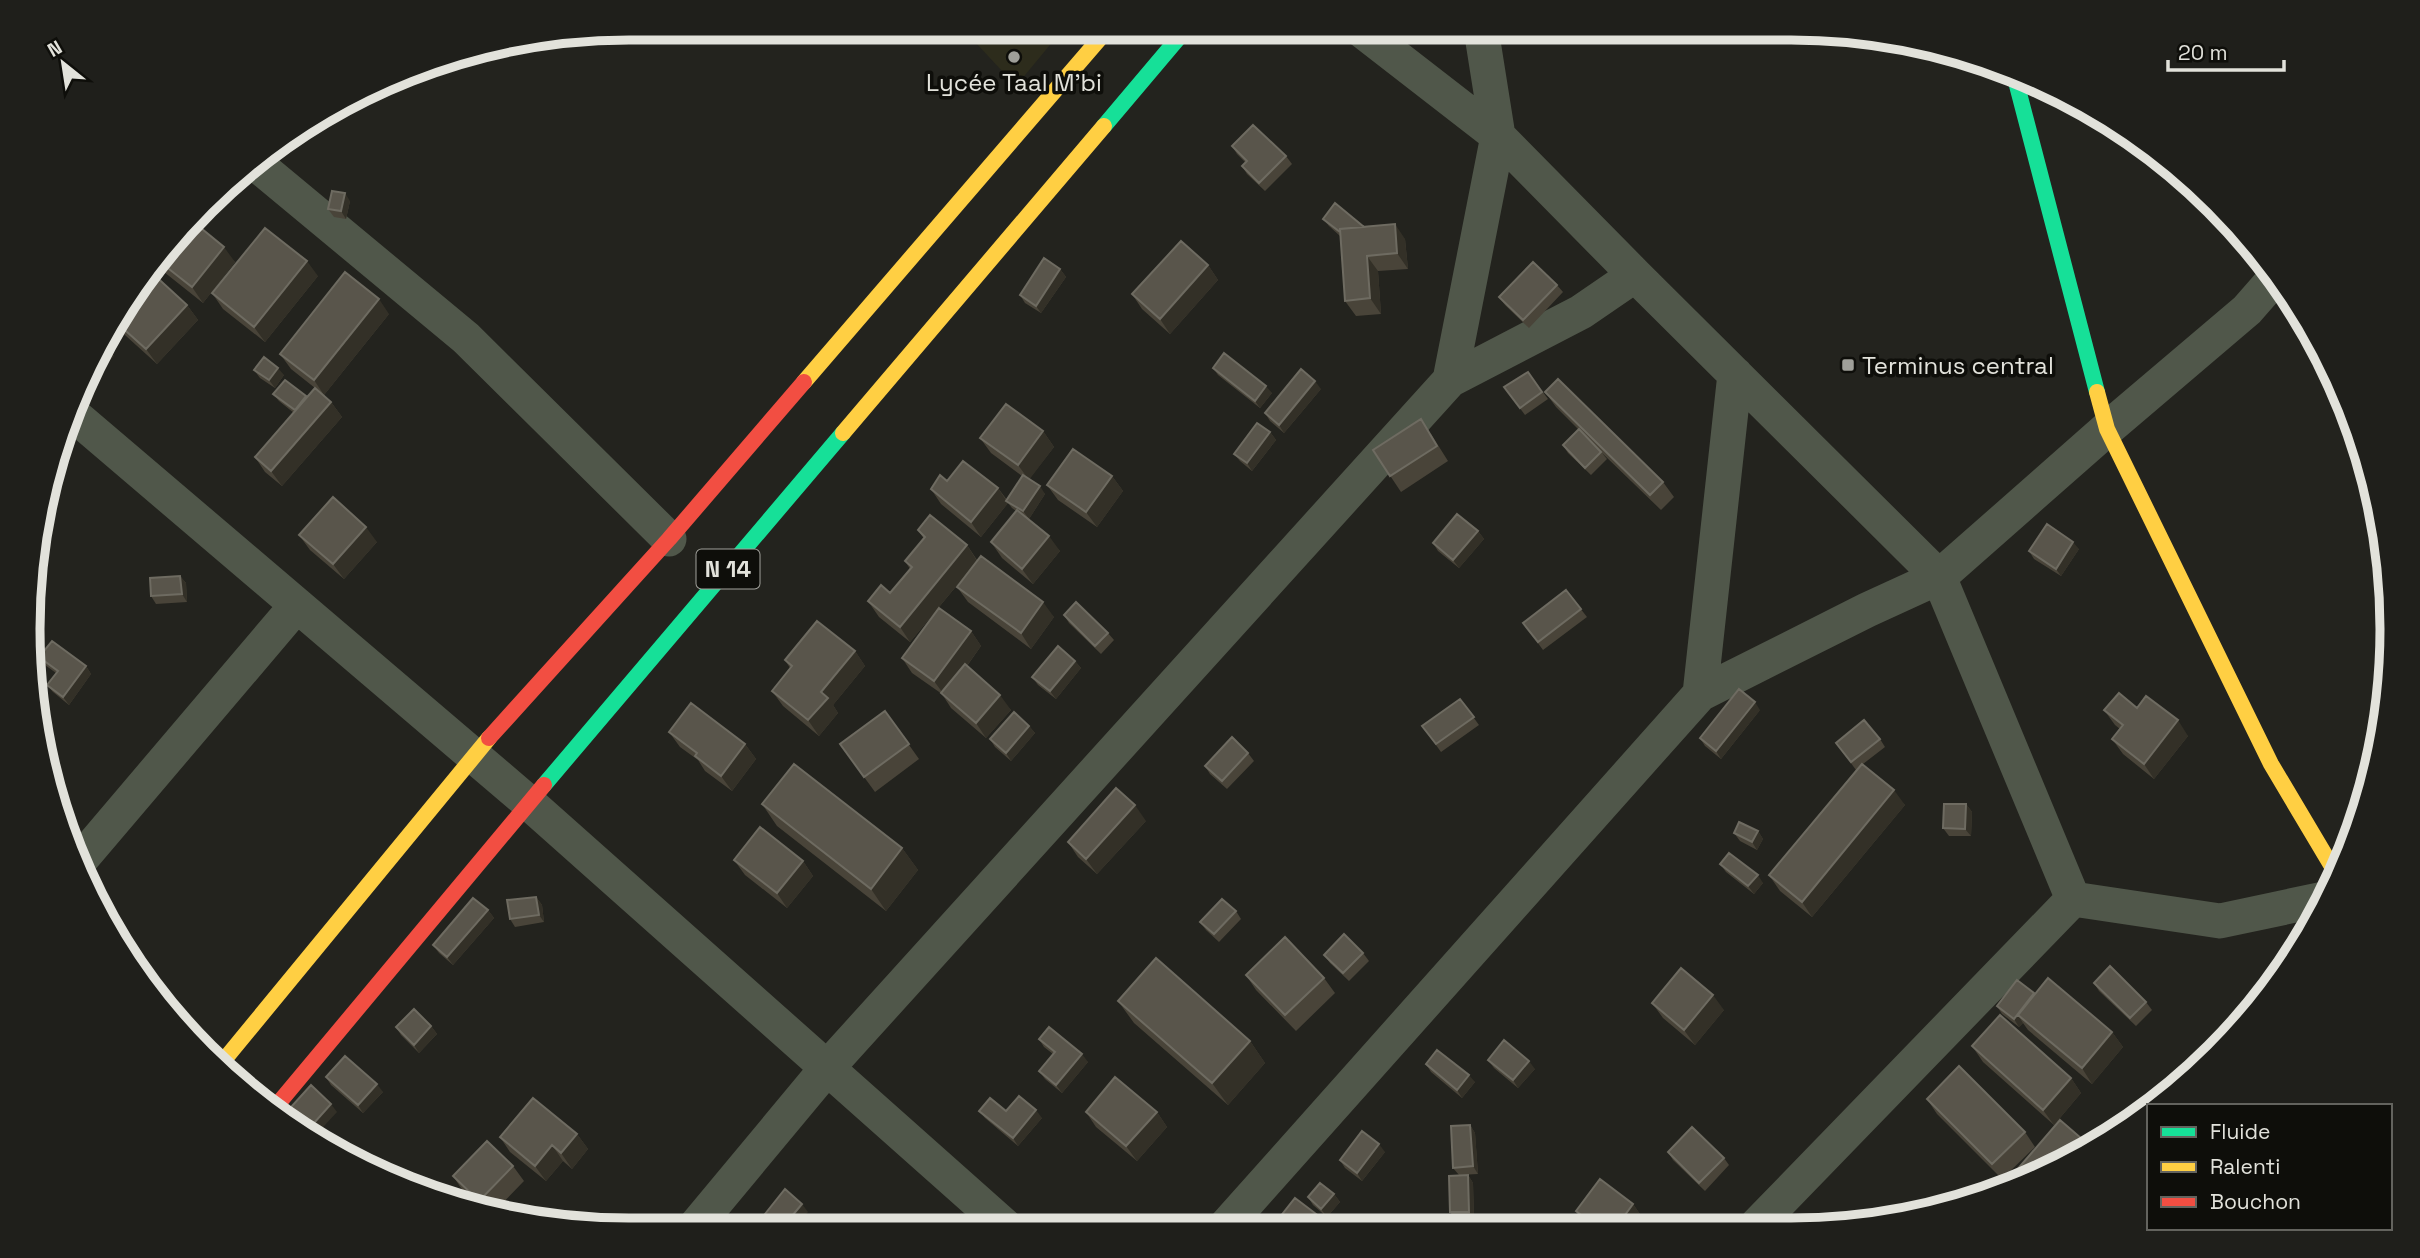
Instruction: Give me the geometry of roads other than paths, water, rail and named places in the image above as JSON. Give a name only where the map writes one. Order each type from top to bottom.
[{"type":"main road","name":"N 14","points":[[226,1058],[474,755],[669,539],[1099,40]]},
{"type":"main road","name":"N 14","points":[[279,1102],[529,803],[1177,40]]},
{"type":"main road","points":[[2017,85],[2107,429],[2271,764],[2330,864]]},
{"type":"street","points":[[1374,40],[1498,136],[1939,577],[2073,899]]},
{"type":"street","points":[[1450,380],[1498,136],[1483,40]]},
{"type":"street","points":[[262,169],[466,338],[669,539]]},
{"type":"street","points":[[702,1218],[827,1068],[1450,380],[1581,312],[1635,275]]},
{"type":"street","points":[[1233,1218],[1700,694],[1939,577],[2247,310],[2269,285]]},
{"type":"street","points":[[1700,694],[1735,374]]},
{"type":"street","points":[[79,419],[474,755],[996,1218]]},
{"type":"street","points":[[84,852],[297,605]]},
{"type":"street","points":[[2073,899],[2220,921],[2312,901]]},
{"type":"street","points":[[1765,1218],[2073,899]]},
{"type":"place","name":"Lycée Taal M'bi","points":[[1014,57]]},
{"type":"place","name":"Terminus central","points":[[1848,365]]}]
